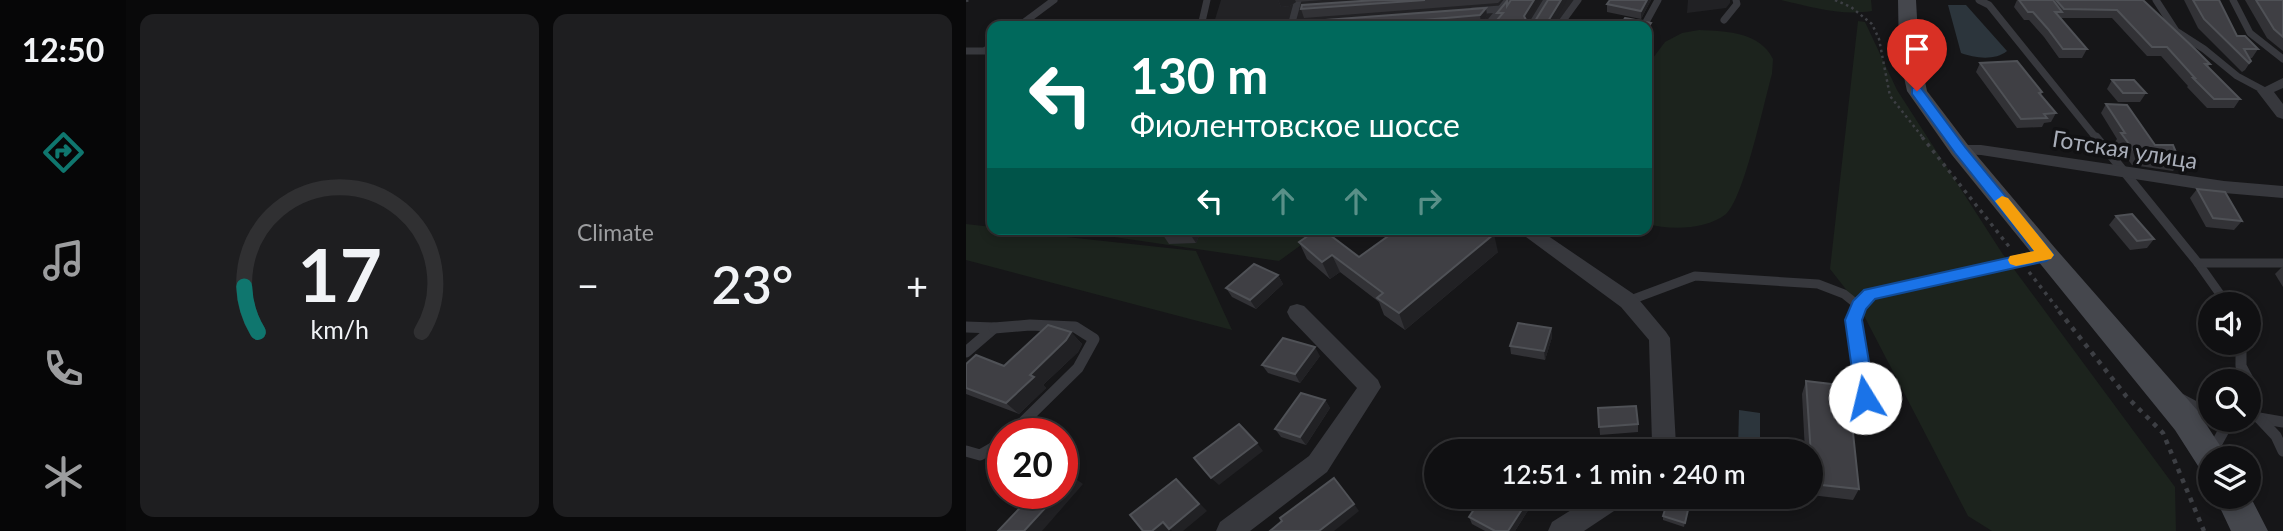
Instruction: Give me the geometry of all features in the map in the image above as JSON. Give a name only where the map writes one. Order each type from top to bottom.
[{"type":"main road","points":[[1906,0],[1909,54],[1917,91],[1960,150],[2186,420],[2204,446]]},
{"type":"main road","points":[[2238,509],[2250,531]]},
{"type":"street","points":[[2283,82],[2265,91],[2283,114]]},
{"type":"street","name":"Готская улица","points":[[1960,150],[1981,150],[2122,172],[2283,192]]},
{"type":"street","points":[[1533,235],[1628,301],[1659,338],[1664,439]]},
{"type":"street","points":[[1229,531],[1318,464],[1370,387],[1297,312]]},
{"type":"street","points":[[1561,531],[1595,509]]},
{"type":"lane","points":[[1026,21],[1054,0]]},
{"type":"lane","points":[[1202,21],[1207,0]]},
{"type":"lane","points":[[1491,21],[1508,0]]},
{"type":"lane","points":[[1534,21],[1548,0]]},
{"type":"lane","points":[[1563,21],[1578,0]]},
{"type":"lane","points":[[1647,21],[1658,0]]},
{"type":"lane","points":[[1724,20],[1737,5],[1736,0]]},
{"type":"lane","points":[[1979,0],[1989,5],[2219,292]]},
{"type":"lane","points":[[2156,0],[2176,31],[2204,49],[2236,76],[2265,91]]},
{"type":"lane","points":[[2233,0],[2250,33],[2283,59]]},
{"type":"lane","points":[[1292,21],[1297,4],[1309,7]]},
{"type":"lane","points":[[1459,12],[1501,9]]},
{"type":"lane","points":[[966,51],[987,50]]},
{"type":"lane","points":[[1865,398],[1853,320],[1859,306],[1870,294],[2046,255]]},
{"type":"lane","points":[[2198,263],[2283,263]]},
{"type":"lane","points":[[1628,301],[1695,276],[1818,284],[1844,294],[1859,306]]},
{"type":"lane","points":[[966,327],[1075,327],[1094,339],[1079,368],[1027,418]]},
{"type":"lane","points":[[966,352],[994,328]]},
{"type":"lane","points":[[2157,386],[2198,407]]},
{"type":"lane","points":[[2261,418],[2283,422]]},
{"type":"lane","points":[[2261,424],[2276,436],[2283,451]]},
{"type":"lane","points":[[966,451],[980,455],[987,451]]},
{"type":"shaded area","points":[[1221,0],[1579,0],[1566,21],[1215,21]]},
{"type":"shaded area","points":[[1781,0],[1871,0],[1872,11],[1837,12]]},
{"type":"shaded area","points":[[1948,5],[1966,5],[2007,51],[1984,58],[1961,53]]},
{"type":"shaded area","points":[[1858,21],[1865,22],[1897,90],[2002,253],[2175,487],[2176,531],[1992,531],[1968,516],[1859,306],[1830,269]]},
{"type":"shaded area","points":[[1699,30],[1731,32],[1751,38],[1760,43],[1773,59],[1772,74],[1753,148],[1733,205],[1726,214],[1708,223],[1666,227],[1652,225],[1652,59],[1665,42],[1682,33]]},
{"type":"shaded area","points":[[966,224],[987,226],[987,235],[1048,235],[1196,251],[1232,330],[966,260]]},
{"type":"shaded area","points":[[1100,235],[1315,235],[1279,261]]},
{"type":"shaded area","points":[[1739,410],[1760,413],[1760,439],[1738,439]]},
{"type":"building","points":[[1425,0],[1301,9],[1302,5]]},
{"type":"building","points":[[1511,0],[1534,0],[1524,16],[1526,21],[1496,21],[1503,13],[1497,13],[1507,1],[1507,6]]},
{"type":"building","points":[[1548,0],[1561,0],[1548,21],[1535,21]]},
{"type":"building","points":[[1610,0],[1647,0],[1641,11],[1607,4]]},
{"type":"building","points":[[2019,0],[2053,0],[2062,12],[2055,12],[2087,49],[2063,49],[2033,12],[2028,12]]},
{"type":"building","points":[[2056,0],[2143,0],[2210,64],[2205,64],[2240,99],[2214,99],[2167,47],[2152,47],[2117,10],[2064,9]]},
{"type":"building","points":[[2193,0],[2219,0],[2237,36],[2245,36],[2258,49],[2244,49],[2251,61],[2249,63],[2204,19]]},
{"type":"building","points":[[2256,0],[2283,0],[2283,37],[2274,29]]},
{"type":"building","points":[[1486,8],[1480,15],[1411,21],[1312,21]]},
{"type":"building","points":[[2017,61],[2056,113],[2044,114],[2047,118],[2021,119],[1980,63]]},
{"type":"building","points":[[2112,80],[2134,80],[2146,93],[2123,93]]},
{"type":"building","points":[[2106,104],[2127,105],[2155,145],[2173,145],[2180,162],[2138,156],[2121,133],[2125,133]]},
{"type":"building","points":[[2197,189],[2225,192],[2242,221],[2213,218]]},
{"type":"building","points":[[2132,214],[2154,239],[2137,241],[2116,216]]},
{"type":"building","points":[[1309,235],[1330,235],[1359,257],[1390,235],[1493,235],[1399,313],[1377,298],[1383,293],[1332,255],[1322,262],[1299,242]]},
{"type":"building","points":[[1254,264],[1278,275],[1250,300],[1226,288]]},
{"type":"building","points":[[1518,323],[1551,328],[1544,351],[1510,346]]},
{"type":"building","points":[[1048,325],[1071,332],[1030,375],[1034,377],[1006,403],[966,388],[966,364],[976,355],[1004,366]]},
{"type":"building","points":[[1283,338],[1315,347],[1295,374],[1262,365]]},
{"type":"building","points":[[1806,381],[1848,386],[1859,489],[1823,485],[1823,439],[1810,439]]},
{"type":"building","points":[[1301,393],[1325,400],[1300,437],[1275,429]]},
{"type":"building","points":[[1636,406],[1638,424],[1599,427],[1598,408]]},
{"type":"building","points":[[1239,424],[1257,443],[1211,478],[1194,458]]},
{"type":"building","points":[[1334,478],[1354,504],[1319,531],[1270,531],[1282,521],[1280,518]]},
{"type":"building","points":[[1176,479],[1199,504],[1169,529],[1163,522],[1152,531],[1143,531],[1130,515]]},
{"type":"building","points":[[1019,509],[1044,509],[1024,531],[998,531]]},
{"type":"building","points":[[1474,509],[1522,509],[1508,531],[1495,531],[1469,517]]},
{"type":"building","points":[[1665,509],[1688,510],[1685,523],[1663,516]]},
{"type":"slow traffic","points":[[2002,201],[2046,255],[2016,260]]},
{"type":"route","points":[[1865,398],[1853,320],[1859,306],[1870,294],[2046,255],[1960,150],[1917,91]]}]
